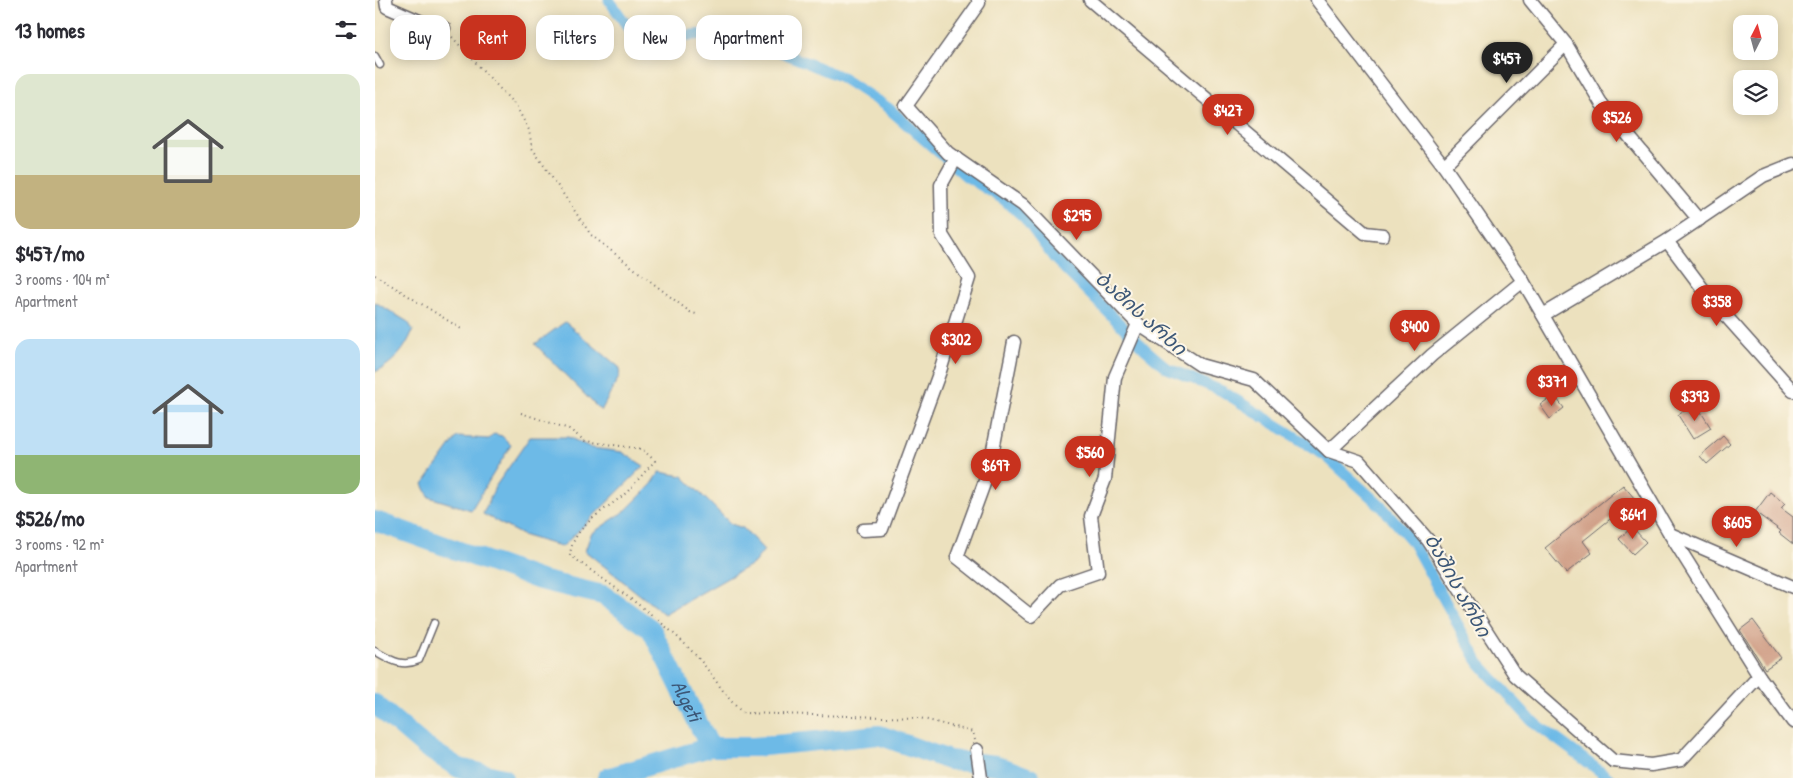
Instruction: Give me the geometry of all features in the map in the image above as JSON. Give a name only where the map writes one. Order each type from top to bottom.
[{"type":"street","points":[[386,0],[387,7],[405,15]]},
{"type":"street","points":[[979,0],[979,3],[906,106],[948,152],[1023,205],[1138,324],[1200,365],[1254,380],[1329,451],[1359,461],[1428,540],[1515,675],[1613,761],[1651,765],[1681,760],[1759,676]]},
{"type":"street","points":[[1090,0],[1365,233],[1383,235]]},
{"type":"street","points":[[1317,0],[1444,166],[1523,281],[1670,534],[1759,676],[1793,722]]},
{"type":"street","points":[[1530,0],[1566,44],[1601,103],[1699,220]]},
{"type":"street","points":[[1444,166],[1566,44]]},
{"type":"street","points":[[863,530],[882,529],[940,371],[969,278],[942,235],[941,185],[956,158]]},
{"type":"street","points":[[1543,315],[1667,241],[1763,176],[1793,164]]},
{"type":"street","points":[[1667,241],[1709,297],[1793,391]]},
{"type":"street","points":[[1329,451],[1432,355],[1523,281]]},
{"type":"street","points":[[1014,342],[989,470],[957,557],[1031,616],[1060,585],[1098,572],[1091,516],[1105,479],[1115,377],[1138,324]]},
{"type":"street","points":[[1670,534],[1793,587]]},
{"type":"street","points":[[977,750],[980,776]]},
{"type":"lane","points":[[375,56],[380,65]]},
{"type":"lane","points":[[375,651],[397,663],[410,664],[419,660],[434,624]]},
{"type":"path","points":[[450,34],[516,106],[529,130],[533,148],[591,235],[691,312],[699,315]]},
{"type":"path","points":[[375,275],[463,330]]},
{"type":"path","points":[[521,413],[569,429],[585,441],[642,449],[655,461],[626,492],[581,528],[571,546],[570,555],[663,624],[700,660],[729,701],[743,713],[920,718],[973,732],[977,750]]},
{"type":"water","points":[[375,302],[408,322],[413,330],[398,355],[375,372]]},
{"type":"water","points":[[565,322],[620,368],[619,377],[601,411],[535,344]]},
{"type":"water","points":[[494,434],[502,436],[511,445],[471,510],[429,497],[423,484],[457,437],[489,439]]},
{"type":"water","points":[[530,437],[568,437],[592,448],[622,452],[644,466],[562,547],[522,535],[483,514],[495,487]]},
{"type":"water","points":[[660,472],[683,476],[731,524],[743,528],[764,550],[754,563],[664,614],[585,551],[591,534],[625,511],[652,484]]},
{"type":"building","points":[[1554,395],[1564,408],[1550,419],[1540,405]]},
{"type":"building","points":[[1696,404],[1711,428],[1693,439],[1678,415]]},
{"type":"building","points":[[1723,436],[1730,444],[1707,464],[1700,456]]},
{"type":"building","points":[[1623,485],[1635,499],[1583,541],[1592,553],[1566,573],[1545,548]]},
{"type":"building","points":[[1770,492],[1785,504],[1781,508],[1793,517],[1793,544],[1779,533],[1781,531],[1755,512]]},
{"type":"building","points":[[1632,527],[1646,542],[1633,554],[1619,539]]},
{"type":"building","points":[[1753,620],[1781,658],[1765,669],[1740,630]]},
{"type":"waterway","name":"ბაშის არხი","points":[[609,0],[632,33],[646,38],[724,33],[747,38],[839,76],[887,107],[966,176],[1003,199],[1024,217],[1054,258],[1145,349],[1167,368],[1222,391],[1326,456],[1383,508],[1412,541],[1479,663],[1531,720],[1609,778]]},
{"type":"waterway","name":"Algeti","points":[[375,521],[540,580],[603,595],[651,629],[710,747],[754,747],[879,735],[949,760],[996,765],[1030,778]]},
{"type":"waterway","points":[[375,704],[424,746],[459,768],[503,778]]},
{"type":"waterway","points":[[607,778],[710,747]]}]
